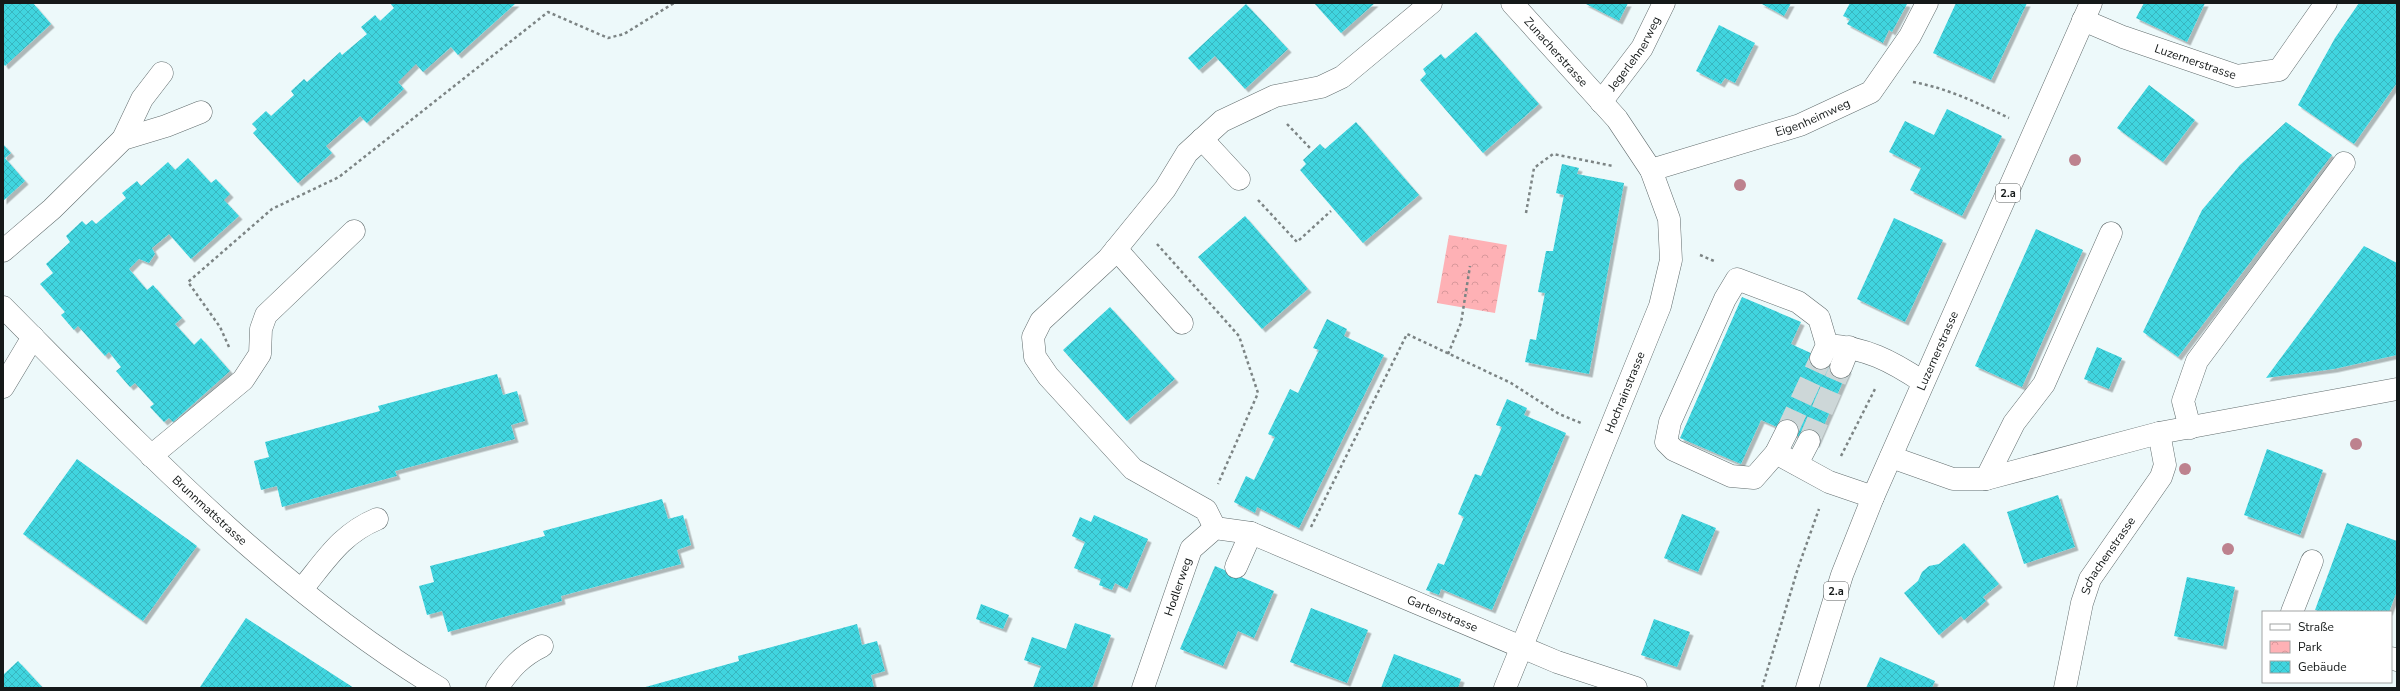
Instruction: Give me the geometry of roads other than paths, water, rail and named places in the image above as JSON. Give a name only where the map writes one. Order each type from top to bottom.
[{"type":"street","points":[[1236,567],[1251,533],[1211,519],[1133,469],[1048,376],[1035,357],[1033,337],[1041,321],[1116,249],[1138,223],[1165,189],[1188,153],[1222,121],[1275,96],[1322,87],[1342,77],[1431,3]]},
{"type":"street","name":"Zunacherstrasse","points":[[1512,3],[1601,102]]},
{"type":"street","name":"Jegerlehnerweg","points":[[1601,102],[1642,48],[1664,3]]},
{"type":"street","name":"Eigenheimweg","points":[[1651,170],[1800,125],[1872,92],[1910,36],[1926,3]]},
{"type":"street","name":"Luzernerstrasse","points":[[1807,688],[1842,575],[1873,497],[2009,192],[2087,12],[2123,37],[2237,76],[2279,70],[2326,3]]},
{"type":"street","points":[[3,251],[52,209],[123,138],[142,99],[162,72]]},
{"type":"street","name":"Hochrainstrasse","points":[[1505,688],[1660,306],[1671,260],[1669,219],[1651,170],[1617,120],[1601,102]]},
{"type":"street","points":[[123,138],[166,126],[201,112]]},
{"type":"street","points":[[1202,140],[1239,179]]},
{"type":"street","points":[[2190,428],[2183,401],[2197,361],[2344,163]]},
{"type":"street","points":[[151,456],[243,380],[260,354],[260,329],[266,315],[354,231]]},
{"type":"street","points":[[1986,479],[2014,423],[2044,384],[2111,233]]},
{"type":"street","points":[[1116,249],[1182,323]]},
{"type":"street","points":[[1787,431],[1776,453],[1754,478],[1731,476],[1674,450],[1666,442],[1670,422],[1725,298],[1737,279],[1798,302],[1819,318],[1824,351],[1850,347],[1891,361],[1923,382]]},
{"type":"street","name":"Brunnmattstrasse","points":[[3,306],[151,456],[218,519],[346,624],[439,688]]},
{"type":"street","points":[[3,387],[33,337]]},
{"type":"street","points":[[1841,367],[1850,347]]},
{"type":"street","points":[[1891,457],[1953,479],[1986,479],[2160,433],[2397,389]]},
{"type":"street","name":"Schachenstrasse","points":[[2065,688],[2082,603],[2090,579],[2161,477],[2165,465],[2160,433]]},
{"type":"street","points":[[1798,464],[1809,441]]},
{"type":"street","points":[[1776,453],[1830,482],[1873,497]]},
{"type":"street","points":[[302,589],[341,541],[358,527],[377,519]]},
{"type":"street","name":"Hodlerweg","points":[[1143,688],[1191,550],[1211,519]]},
{"type":"street","name":"Gartenstrasse","points":[[1251,533],[1521,647],[1636,688]]},
{"type":"street","points":[[2292,611],[2312,561]]},
{"type":"street","points":[[497,688],[511,667],[527,653],[542,646]]},
{"type":"tunnel","points":[[1787,431],[1821,358]]},
{"type":"tunnel","points":[[1809,441],[1841,367]]}]
